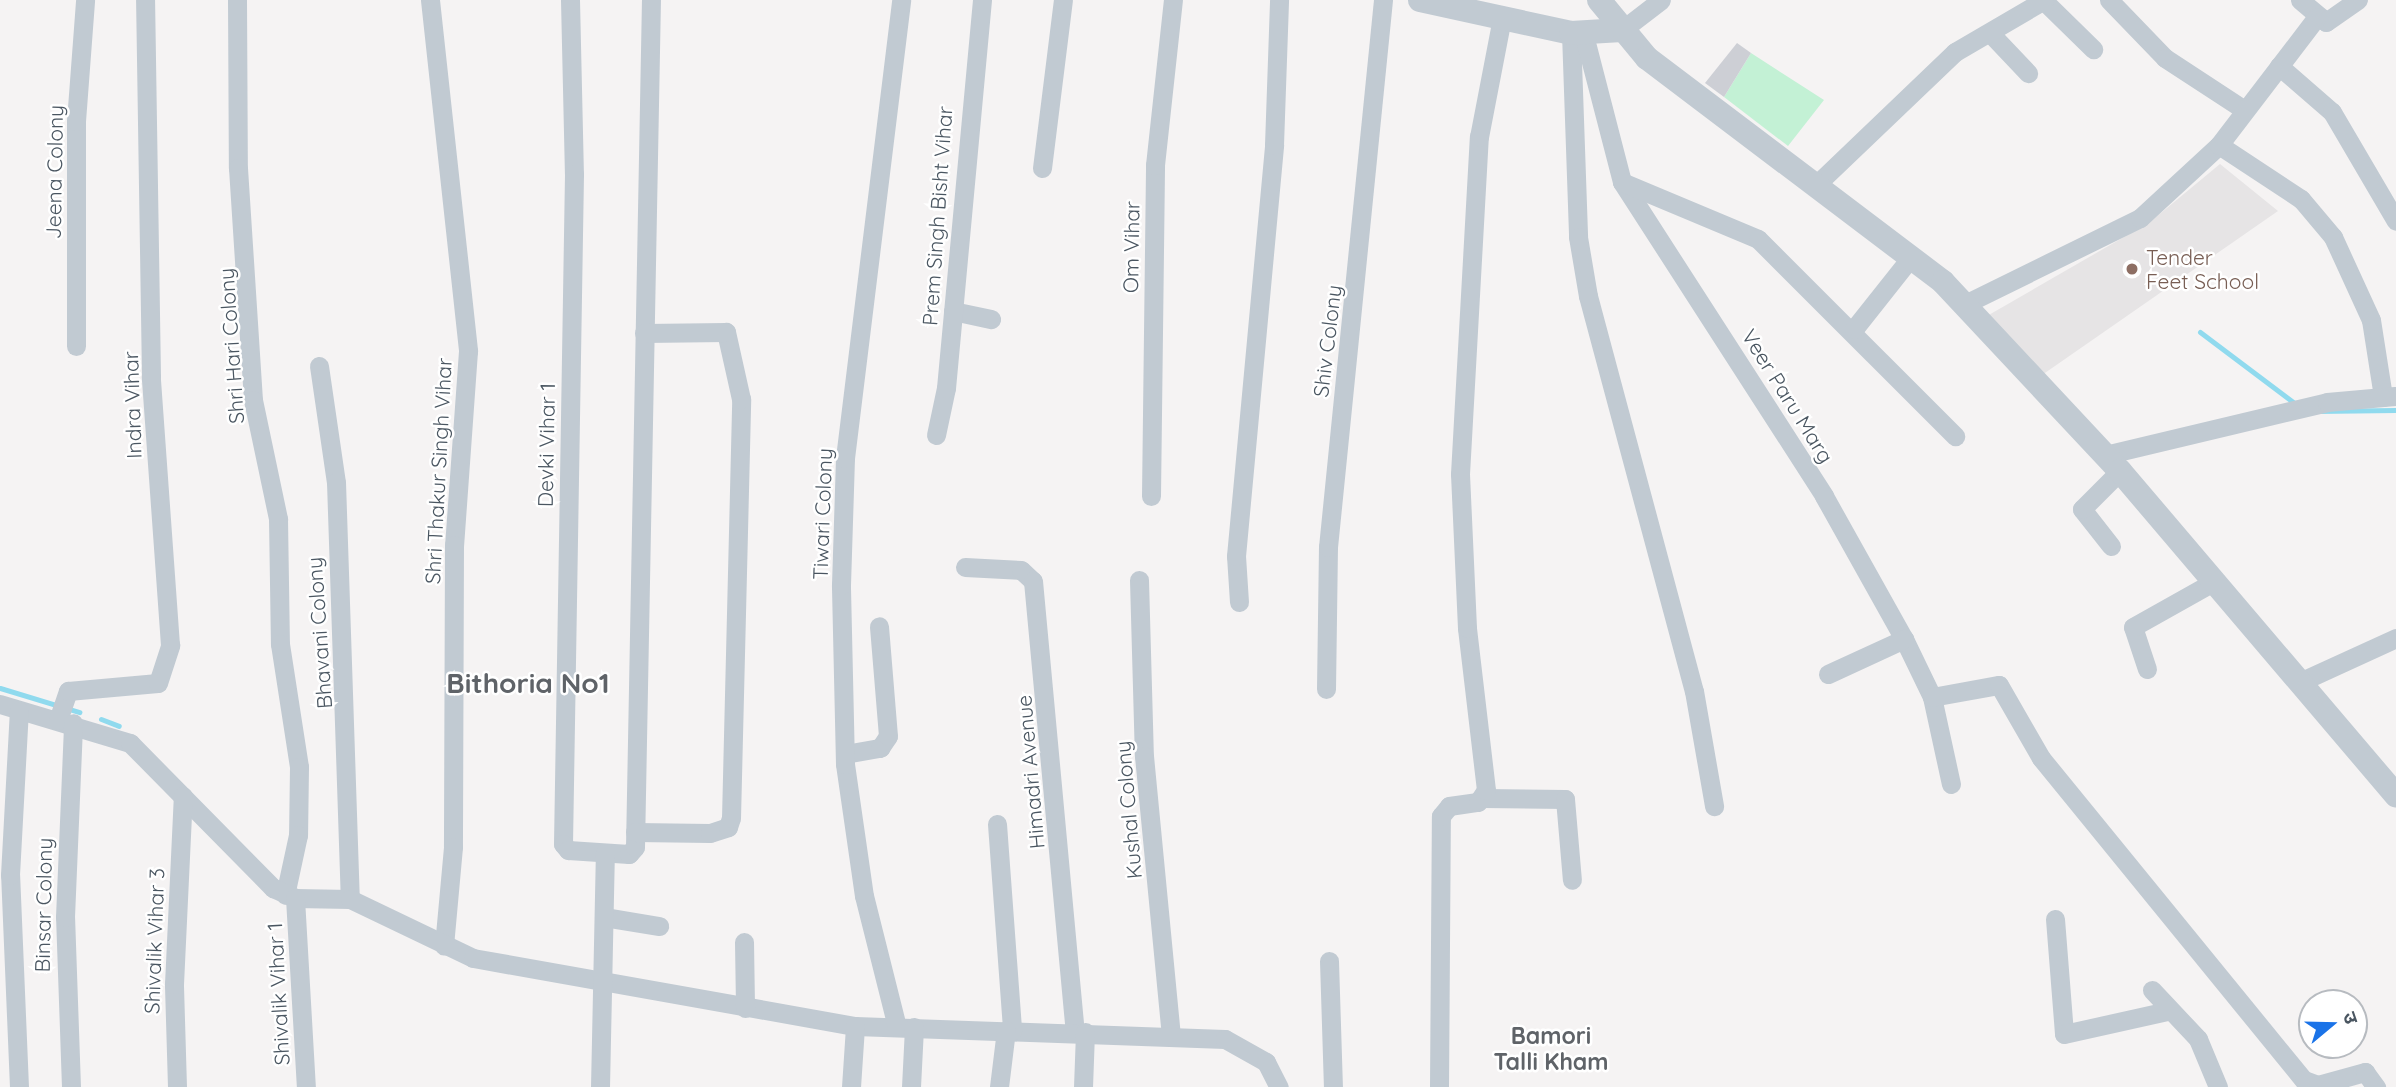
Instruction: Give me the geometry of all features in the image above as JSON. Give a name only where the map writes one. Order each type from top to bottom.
[{"type":"street","name":"Jeena Colony","points":[[76,346],[76,121],[85,0]]},
{"type":"street","name":"Indra Vihar","points":[[63,714],[78,687],[152,687],[166,668],[170,645],[150,377],[145,0]]},
{"type":"street","name":"Shri Hari Colony","points":[[237,0],[238,168],[253,400],[278,519],[281,644],[299,767],[298,835],[290,896]]},
{"type":"street","name":"Shri Thakur Singh Vihar","points":[[430,0],[468,351],[454,545],[454,795],[444,946]]},
{"type":"street","name":"Devki Vihar 1","points":[[570,0],[574,174],[563,844],[568,850],[605,853]]},
{"type":"street","points":[[600,1087],[605,853],[633,852],[635,832],[651,0]]},
{"type":"street","name":"Tiwari Colony","points":[[901,0],[845,458],[845,754],[864,896],[905,1027],[911,1087]]},
{"type":"street","name":"Prem Singh Bisht Vihar","points":[[936,435],[953,311],[982,0]]},
{"type":"street","points":[[1042,168],[1063,0]]},
{"type":"street","name":"Om Vihar","points":[[1151,496],[1155,165],[1173,0]]},
{"type":"street","points":[[1239,602],[1236,556],[1274,145],[1279,0]]},
{"type":"street","name":"Shiv Colony","points":[[1326,689],[1328,547],[1383,0]]},
{"type":"street","points":[[1420,0],[1578,34],[1622,30],[1661,0]]},
{"type":"street","points":[[1599,0],[1647,58],[1818,183],[1965,303],[2113,463],[2393,787]]},
{"type":"street","points":[[1818,183],[1920,80],[1955,52],[1991,34],[2044,0],[2094,49]]},
{"type":"street","points":[[2109,0],[2165,58],[2243,109]]},
{"type":"street","points":[[2300,0],[2317,17],[2329,22],[2358,0]]},
{"type":"street","points":[[1965,303],[2140,218],[2219,145],[2243,109],[2317,17]]},
{"type":"street","points":[[1483,797],[1460,474],[1479,137],[1502,18]]},
{"type":"street","points":[[1578,34],[1578,237],[1588,296],[1694,691],[1713,806]]},
{"type":"street","name":"Veer Paru Marg","points":[[1578,34],[1622,182],[1824,496],[1904,639],[1931,697],[1951,784]]},
{"type":"street","points":[[1991,34],[2028,73]]},
{"type":"street","points":[[2279,66],[2332,112],[2396,221]]},
{"type":"street","points":[[2111,546],[2082,509],[2113,463],[2327,402],[2390,396],[2371,320],[2333,237],[2301,199],[2219,145]]},
{"type":"street","points":[[1622,182],[1758,239],[1854,329],[1955,436]]},
{"type":"street","points":[[1854,329],[1911,257]]},
{"type":"street","points":[[953,311],[991,319]]},
{"type":"street","points":[[635,832],[710,833],[728,827],[731,818],[741,399],[726,332],[644,332]]},
{"type":"street","name":"Bhavani Colony","points":[[319,366],[336,482],[350,899]]},
{"type":"street","name":"Himadri Avenue","points":[[965,567],[1021,570],[1033,581],[1080,1032],[1083,1087]]},
{"type":"street","name":"Kushal Colony","points":[[1139,580],[1144,756],[1171,1035]]},
{"type":"street","points":[[2147,669],[2133,627],[2215,581]]},
{"type":"street","points":[[845,754],[880,748],[888,736],[879,626]]},
{"type":"street","points":[[2302,681],[2396,638]]},
{"type":"street","points":[[1828,674],[1904,639]]},
{"type":"street","points":[[1931,697],[1999,685],[2041,758],[2304,1080],[2318,1085],[2365,1072],[2376,1087]]},
{"type":"street","points":[[19,1087],[10,875],[9,708],[63,714],[130,743],[183,796],[249,869],[290,896],[350,899],[444,946],[503,966],[855,1026],[1171,1035],[1248,1048],[1266,1062],[1279,1087]]},
{"type":"street","name":"Binsar Colony","points":[[63,714],[65,916],[71,1087]]},
{"type":"street","name":"Shivalik Vihar 3","points":[[177,1087],[174,984],[183,796]]},
{"type":"street","points":[[1439,1087],[1441,816],[1449,806],[1483,797],[1564,799],[1572,880]]},
{"type":"street","points":[[997,824],[1009,1030],[999,1087]]},
{"type":"street","name":"Shivalik Vihar 1","points":[[290,896],[306,1087]]},
{"type":"street","points":[[604,917],[659,926]]},
{"type":"street","points":[[2055,919],[2064,1034],[2168,1011]]},
{"type":"street","points":[[744,942],[746,1008]]},
{"type":"street","points":[[1329,961],[1333,1087]]},
{"type":"street","points":[[2152,990],[2168,1011],[2198,1040],[2218,1087]]},
{"type":"street","points":[[852,1087],[855,1026]]},
{"type":"shaded area","name":"Tender Feet School","points":[[2220,164],[2278,211],[2042,375],[1987,316],[2150,222]]},
{"type":"green space","points":[[1751,53],[1824,100],[1788,146],[1724,97]]},
{"type":"building","points":[[1737,43],[1751,53],[1724,97],[1705,83]]},
{"type":"waterway","points":[[2200,332],[2297,405]]},
{"type":"waterway","points":[[2316,411],[2396,410]]},
{"type":"waterway","points":[[0,688],[79,712]]},
{"type":"waterway","points":[[101,719],[119,726]]},
{"type":"place","name":"Tender Feet School","points":[[2132,269]]},
{"type":"district","name":"Bithoria No1","points":[[528,683]]},
{"type":"district","name":"Bamori Talli Kham","points":[[1551,1049]]}]
